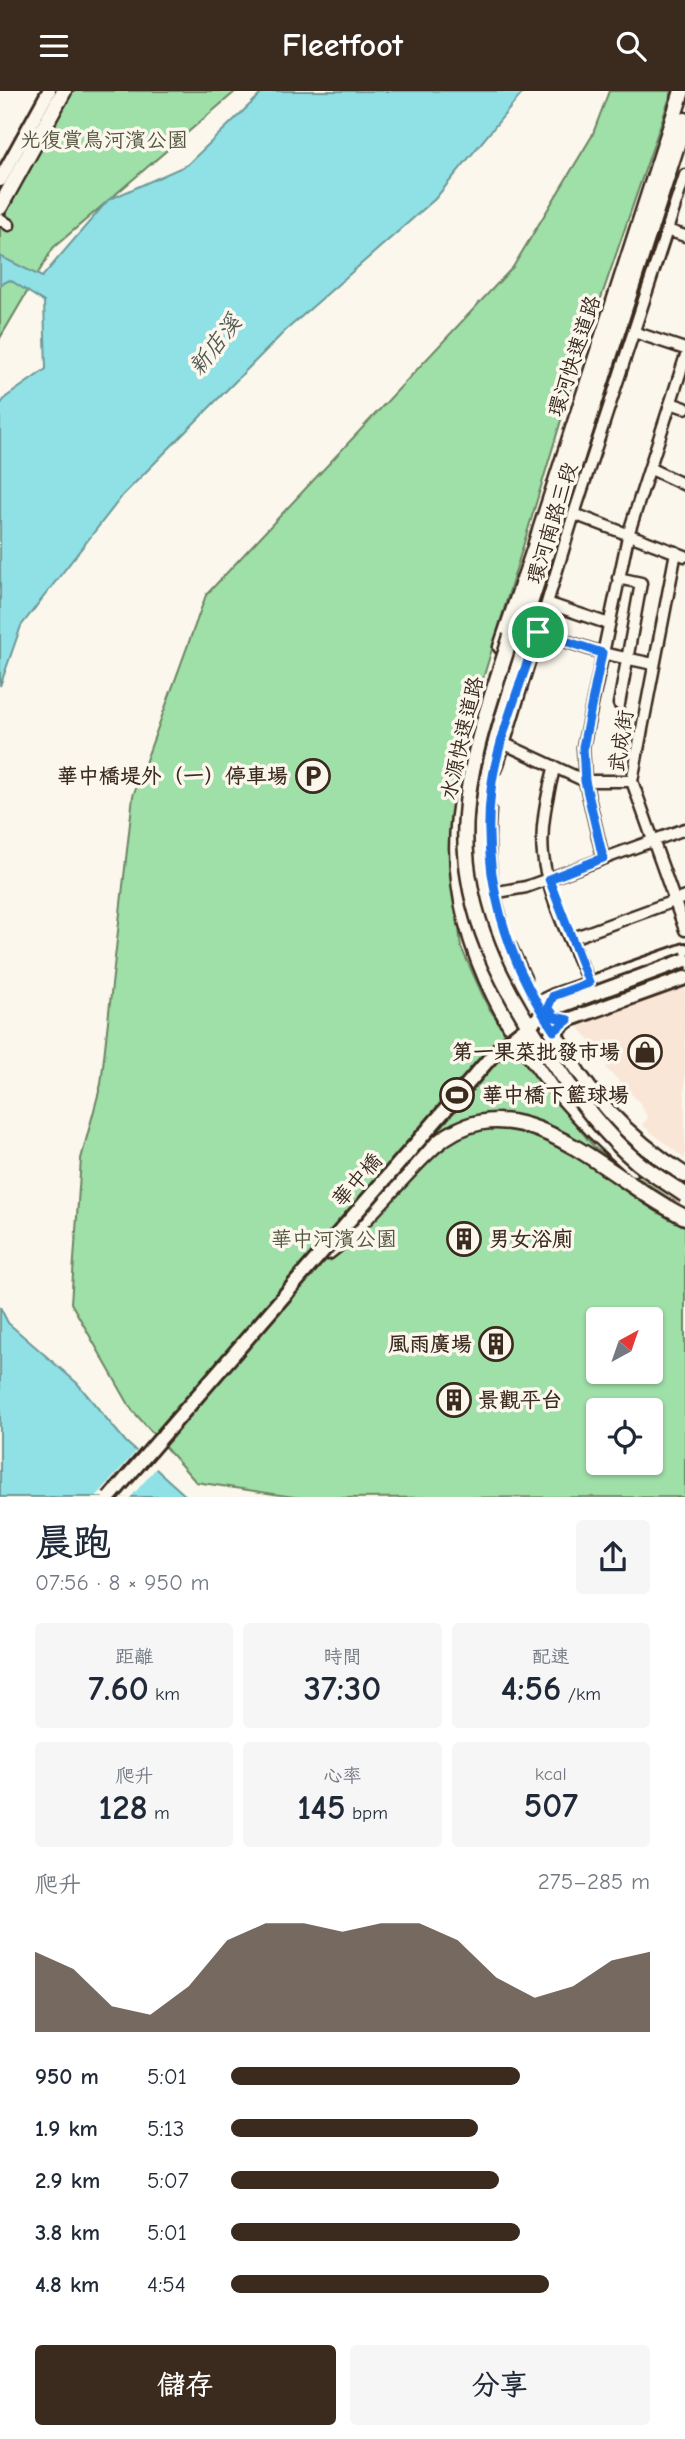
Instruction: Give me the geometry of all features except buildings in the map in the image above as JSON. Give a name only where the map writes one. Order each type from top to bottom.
[{"type":"highway","points":[[0,189],[52,91]]},
{"type":"highway","points":[[0,207],[62,91]]},
{"type":"highway","name":"環河快速道路","points":[[515,637],[682,91]]},
{"type":"highway","name":"環河快速道路","points":[[544,538],[685,120]]},
{"type":"highway","points":[[537,1006],[520,982],[492,917],[480,850],[480,817],[484,783],[552,555],[544,538]]},
{"type":"highway","points":[[544,538],[473,741],[456,824],[458,890],[475,951],[505,1020],[603,1141],[636,1170],[672,1192],[685,1195]]},
{"type":"highway","name":"水源快速道路","points":[[515,637],[479,744],[466,814],[467,861],[477,917],[494,965],[517,1007],[599,1124],[637,1162],[685,1195]]},
{"type":"highway","name":"水源快速道路","points":[[515,637],[485,749],[474,815],[475,865],[487,926],[502,964],[534,1022],[601,1116],[643,1156],[685,1185]]},
{"type":"highway","points":[[466,814],[460,843],[464,889],[475,934],[495,984],[521,1029]]},
{"type":"highway","points":[[554,1031],[588,1089],[612,1117],[645,1147],[685,1175]]},
{"type":"highway","points":[[328,1252],[360,1225],[445,1138],[482,1122],[527,1123],[575,1140]]},
{"type":"highway","points":[[527,1123],[562,1141],[637,1191],[685,1217]]},
{"type":"main road","points":[[0,180],[52,91]]},
{"type":"main road","points":[[0,198],[62,91]]},
{"type":"main road","points":[[505,1020],[553,996],[685,950]]},
{"type":"main road","name":"華中橋","points":[[110,1497],[488,1060],[521,1029],[565,1003],[685,960]]},
{"type":"main road","name":"華中橋","points":[[116,1497],[489,1066],[514,1042],[549,1017],[685,968]]},
{"type":"main road","points":[[530,1053],[568,1020],[685,978]]},
{"type":"main road","points":[[553,996],[548,1007],[555,1017],[568,1020]]},
{"type":"street","name":"環河南路三段","points":[[554,1031],[537,1006],[506,936],[493,893],[488,856],[491,787],[574,514],[685,175]]},
{"type":"street","points":[[667,230],[685,236]]},
{"type":"street","points":[[634,332],[685,349]]},
{"type":"street","points":[[603,858],[585,781],[583,747],[629,533],[685,358]]},
{"type":"street","points":[[671,403],[685,408]]},
{"type":"street","points":[[651,469],[685,485]]},
{"type":"street","points":[[574,514],[680,554]]},
{"type":"street","name":"武成街","points":[[680,554],[653,664],[632,781],[651,841],[680,899],[685,930]]},
{"type":"street","points":[[618,578],[641,583],[619,704]]},
{"type":"street","points":[[547,603],[609,624]]},
{"type":"street","points":[[538,632],[627,660],[653,664]]},
{"type":"street","points":[[503,743],[554,769],[585,781],[632,781]]},
{"type":"street","points":[[554,769],[543,837],[549,879],[589,983]]},
{"type":"street","points":[[493,893],[526,887],[685,829]]},
{"type":"street","points":[[570,939],[680,899]]},
{"type":"shaded area","name":"第一果菜批發市場","points":[[685,984],[685,1159],[642,1125],[648,1118],[640,1103],[607,1069],[604,1058],[578,1026]]},
{"type":"green space","name":"光復賞鳥河濱公園","points":[[73,91],[236,91],[53,248],[0,338],[0,220]]},
{"type":"green space","name":"華中河濱公園","points":[[609,91],[672,91],[575,374],[460,755],[450,847],[461,947],[487,1005],[527,1065],[595,1148],[685,1209],[685,1497],[294,1497],[196,1482],[132,1410],[71,1303],[81,1159],[101,1084],[133,796],[206,595],[513,267],[592,136]]},
{"type":"water","name":"新店溪","points":[[264,91],[524,91],[435,199],[285,331],[123,495],[21,626],[0,686],[0,405],[6,397],[46,369],[44,302],[10,280],[0,285],[0,256],[42,277],[108,200],[187,165]]},
{"type":"water","points":[[0,1307],[8,1323],[77,1383],[126,1442],[187,1497],[0,1497]]},
{"type":"pier","points":[[139,1448],[158,1466],[131,1497],[96,1497]]},
{"type":"place","name":"華中橋堤外（一）停車場","points":[[313,776]]},
{"type":"place","name":"第一果菜批發市場","points":[[645,1052]]},
{"type":"place","name":"華中橋下籃球場","points":[[457,1095]]},
{"type":"place","name":"男女浴廁","points":[[464,1239]]},
{"type":"place","name":"風雨廣場","points":[[496,1344]]},
{"type":"place","name":"景觀平台","points":[[454,1400]]},
{"type":"route","points":[[538,632],[602,653],[583,747],[585,781],[603,858],[549,879],[589,983],[553,996],[548,1007],[555,1017],[568,1020],[554,1031],[537,1006],[506,936],[493,893],[488,856],[491,787],[538,632]]}]
